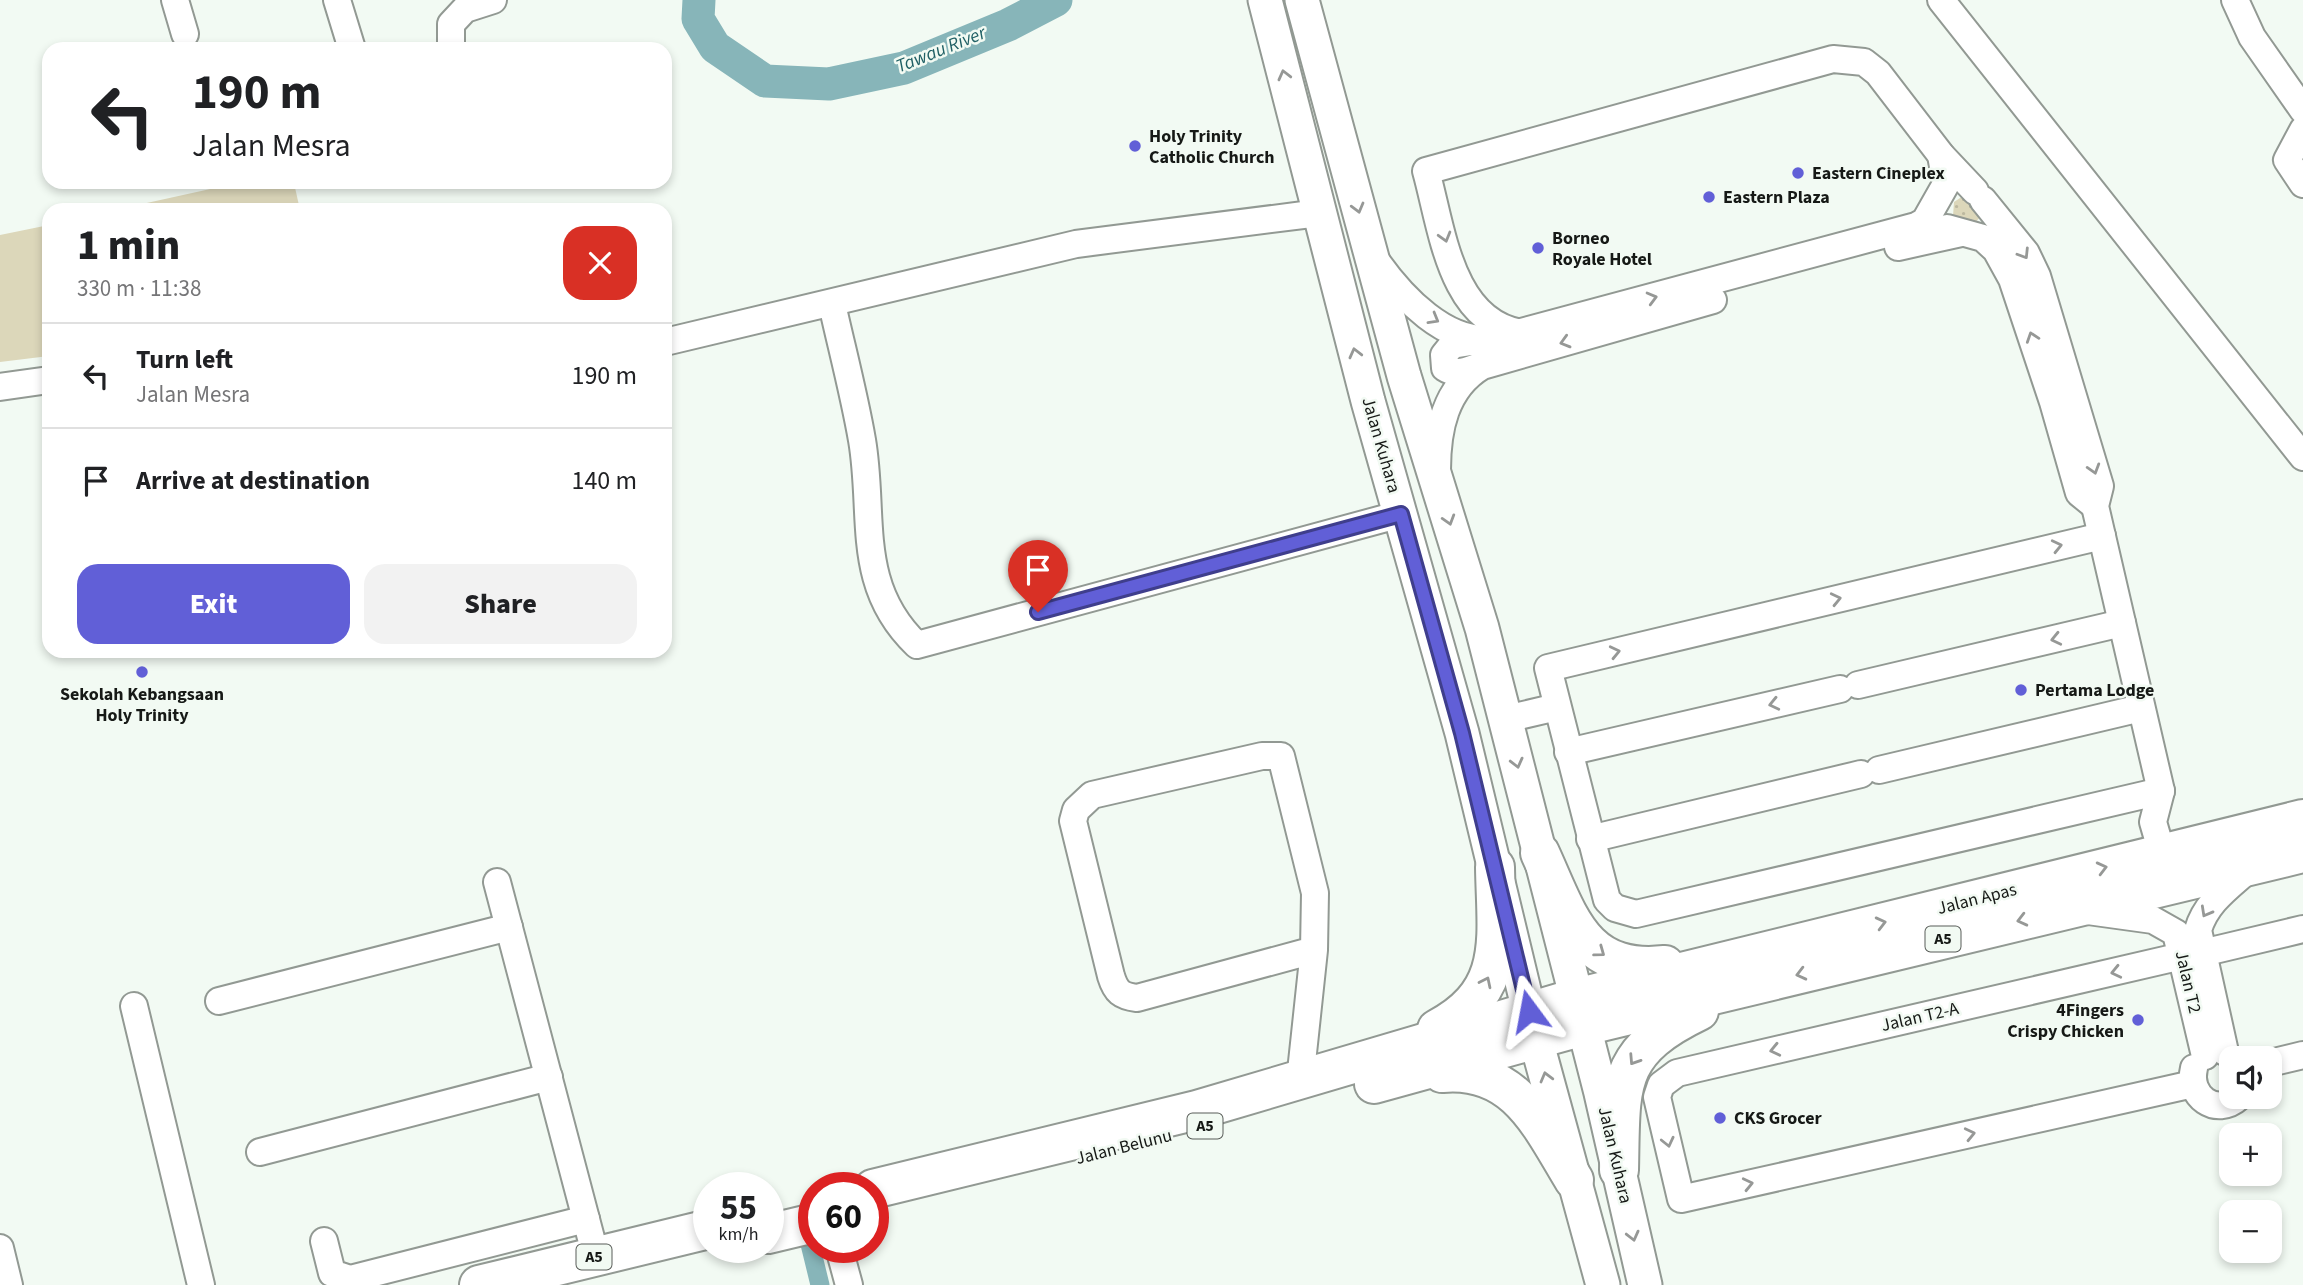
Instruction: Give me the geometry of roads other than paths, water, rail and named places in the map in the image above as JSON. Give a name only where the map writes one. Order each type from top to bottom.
[{"type":"highway","name":"Jalan Apas","points":[[1532,1026],[1748,971],[2179,849],[2303,819]]},
{"type":"highway","points":[[2179,849],[2168,860],[2184,867],[2255,853],[2298,854]]},
{"type":"highway","points":[[1540,853],[1570,919],[1583,938],[1599,953],[1619,964],[1640,968],[1748,971]]},
{"type":"highway","name":"Jalan Apas","points":[[1748,971],[2071,909],[2298,854]]},
{"type":"highway","points":[[1398,1064],[1475,1003],[1490,977],[1496,952],[1496,867]]},
{"type":"highway","points":[[1619,1170],[1621,1090],[1628,1068],[1642,1048],[1748,971]]},
{"type":"highway","name":"Jalan Belunu","points":[[889,1204],[1532,1026]]},
{"type":"highway","points":[[1398,1064],[1490,1077],[1517,1095],[1535,1117],[1574,1180]]},
{"type":"highway","name":"Jalan Belunu","points":[[889,1185],[1197,1110],[1300,1081],[1398,1064]]},
{"type":"highway","name":"A5","points":[[480,1285],[693,1233]]},
{"type":"highway","name":"A5","points":[[564,1285],[693,1253]]},
{"type":"main road","name":"Jalan Kuhara","points":[[1265,0],[1368,401],[1452,695],[1496,867],[1532,1026],[1603,1285]]},
{"type":"main road","name":"Jalan Kuhara","points":[[1305,10],[1404,376],[1482,628],[1580,1012],[1645,1285]]},
{"type":"main road","points":[[1305,10],[1311,108],[1331,189],[1320,213]]},
{"type":"street","points":[[175,0],[185,34]]},
{"type":"street","points":[[337,0],[350,42]]},
{"type":"street","points":[[451,42],[451,24],[465,9],[493,0]]},
{"type":"street","points":[[1941,0],[2303,457]]},
{"type":"street","points":[[2235,0],[2252,37],[2303,110]]},
{"type":"street","points":[[1521,333],[1506,331],[1488,320],[1471,303],[1458,283],[1426,171],[1820,63],[1850,58],[1864,62],[1878,73],[1941,155],[1979,195],[2026,253],[2037,276],[2100,486],[2095,506],[2161,796],[2173,833],[2181,841],[2179,849]]},
{"type":"street","points":[[2303,130],[2287,160],[2303,184]]},
{"type":"street","points":[[1941,155],[1946,184],[1939,218],[1948,229],[1983,238],[1996,250],[2012,279],[2053,402],[2079,493],[2095,506]]},
{"type":"street","points":[[1437,481],[1437,444],[1449,403],[1482,353],[1521,333],[1906,230],[1925,221],[1941,198],[1956,187],[1979,195]]},
{"type":"street","points":[[1482,353],[1927,239],[1965,232],[1982,219],[1979,195]]},
{"type":"street","points":[[672,340],[1076,244],[1320,213]]},
{"type":"street","points":[[1370,253],[1395,288],[1422,313],[1453,330],[1482,353]]},
{"type":"street","points":[[832,304],[862,442],[867,534],[873,570],[884,602],[902,631],[917,645],[1401,514]]},
{"type":"street","points":[[0,387],[42,381]]},
{"type":"street","points":[[2102,536],[1548,668],[1607,900],[1615,908],[1636,914],[2161,796]]},
{"type":"street","points":[[1568,752],[2122,623]]},
{"type":"street","points":[[1506,719],[1557,706]]},
{"type":"street","points":[[1590,839],[2141,708]]},
{"type":"street","points":[[1300,1081],[1314,950],[1315,893],[1280,756],[1262,757],[1092,795],[1076,810],[1073,821],[1111,976],[1115,989],[1123,996],[1136,998],[1314,950]]},
{"type":"street","points":[[2161,796],[2153,822],[2179,849]]},
{"type":"street","name":"Jalan T2","points":[[2192,954],[2202,916],[2212,902],[2254,865]]},
{"type":"street","points":[[497,882],[596,1257]]},
{"type":"street","name":"Jalan T2","points":[[2071,909],[2153,920],[2167,925],[2176,933],[2192,954],[2219,1046]]},
{"type":"street","points":[[219,1002],[509,927]]},
{"type":"street","name":"Jalan T2-A","points":[[2193,1084],[1681,1199],[1657,1097],[1661,1085],[1677,1073],[2303,929]]},
{"type":"street","points":[[134,1006],[201,1285]]},
{"type":"street","points":[[2282,1060],[2303,1055]]},
{"type":"street","points":[[2219,1057],[2194,1068],[2193,1084],[2202,1100],[2219,1105]]},
{"type":"street","points":[[260,1152],[549,1077]]},
{"type":"street","points":[[324,1241],[332,1273],[350,1279],[586,1219]]},
{"type":"street","points":[[0,1248],[9,1285]]},
{"type":"street","points":[[843,1263],[849,1285]]},
{"type":"waterway","name":"Tawau River","points":[[699,0],[698,19],[715,47],[765,81],[829,84],[904,68],[1008,25],[1056,0]]},
{"type":"waterway","points":[[815,1263],[820,1285]]},
{"type":"place","name":"Holy Trinity Catholic Church","points":[[1135,146]]},
{"type":"place","name":"Eastern Cineplex","points":[[1798,173]]},
{"type":"place","name":"Eastern Plaza","points":[[1709,197]]},
{"type":"place","name":"Borneo Royale Hotel","points":[[1538,248]]},
{"type":"place","name":"Sekolah Kebangsaan Holy Trinity","points":[[142,672]]},
{"type":"place","name":"Pertama Lodge","points":[[2021,690]]},
{"type":"place","name":"4Fingers Crispy Chicken","points":[[2138,1020]]},
{"type":"place","name":"CKS Grocer","points":[[1720,1118]]}]
